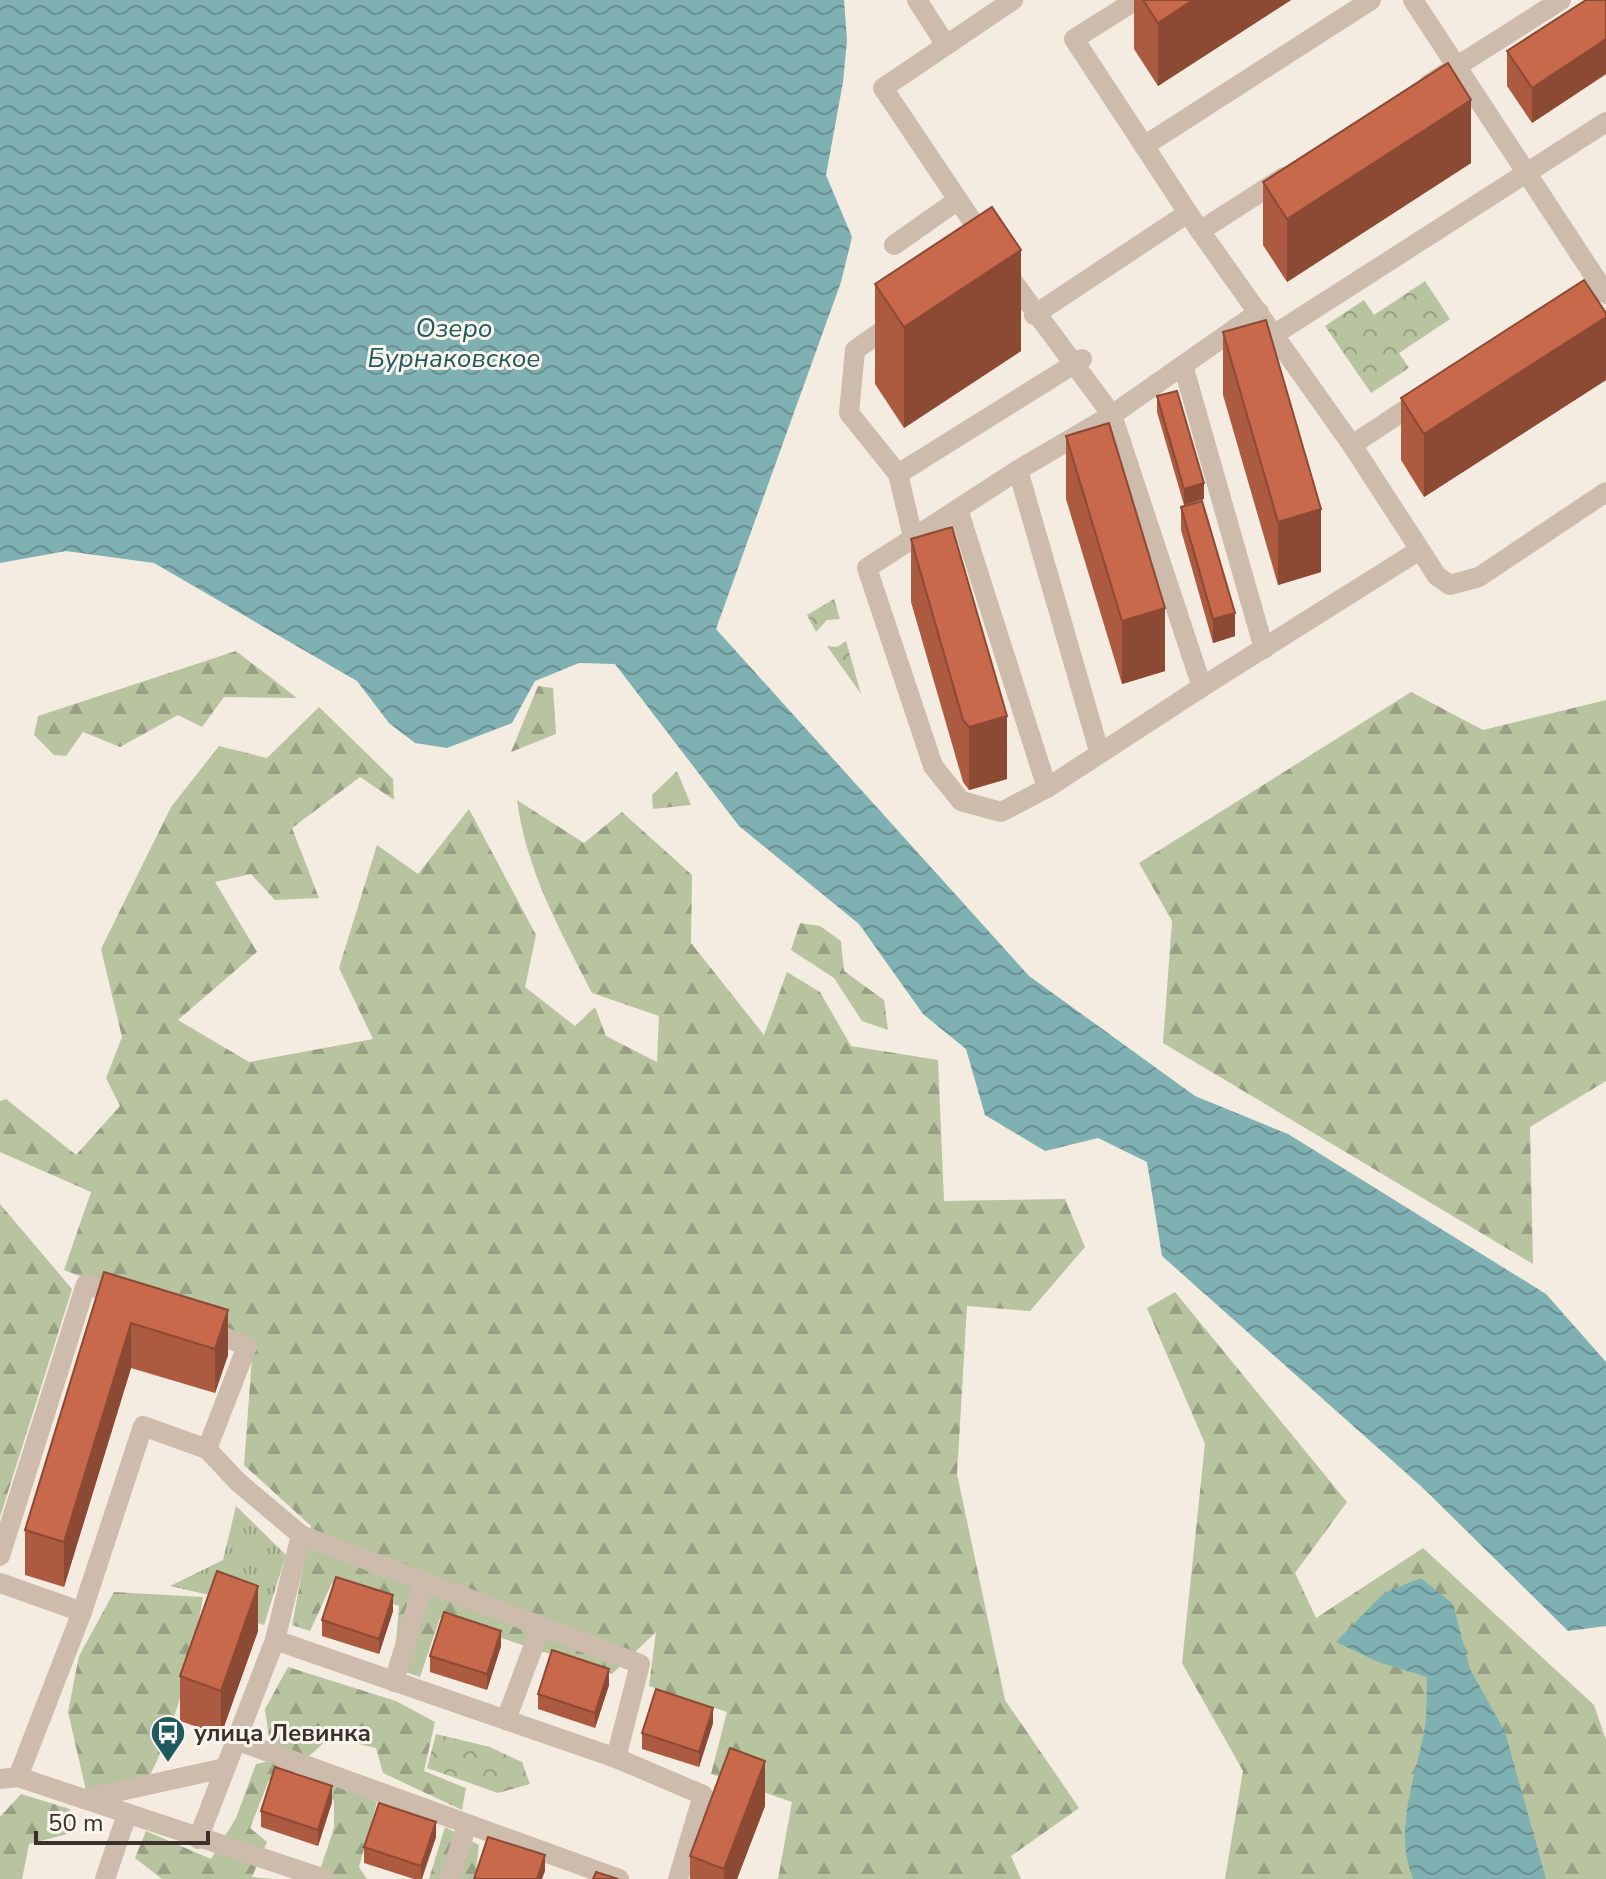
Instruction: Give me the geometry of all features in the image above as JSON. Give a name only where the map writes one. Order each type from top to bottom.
[{"type":"street","points":[[917,0],[946,45]]},
{"type":"street","points":[[1013,0],[883,88],[958,200],[988,259],[1077,362],[1112,415],[1202,687]]},
{"type":"street","points":[[1136,0],[1074,39],[1200,231],[1352,445],[1437,576],[1450,585],[1479,577],[1606,492]]},
{"type":"street","points":[[1144,146],[1371,0]]},
{"type":"street","points":[[1413,0],[1599,286]]},
{"type":"street","points":[[1418,91],[1561,0]]},
{"type":"street","points":[[1275,334],[1606,122]]},
{"type":"street","points":[[1200,231],[1302,165]]},
{"type":"street","points":[[894,245],[958,200]]},
{"type":"street","points":[[1034,315],[1188,213]]},
{"type":"street","points":[[914,541],[898,474],[849,413],[855,350],[918,307]]},
{"type":"street","points":[[1259,312],[1112,415],[1018,470],[914,541],[867,568],[933,766],[961,801],[1001,812],[1047,788],[1099,751],[1418,551]]},
{"type":"street","points":[[898,474],[1077,362]]},
{"type":"street","points":[[1183,365],[1264,649]]},
{"type":"street","points":[[1352,445],[1442,385]]},
{"type":"street","points":[[1018,470],[1099,751]]},
{"type":"street","points":[[958,509],[1047,788]]},
{"type":"street","points":[[0,1556],[86,1284],[141,1306]]},
{"type":"street","points":[[183,1321],[247,1346],[207,1449]]},
{"type":"street","points":[[325,1879],[84,1799],[9,1778],[82,1612],[143,1426],[207,1449],[238,1482],[301,1535],[640,1664],[616,1758]]},
{"type":"street","points":[[198,1839],[275,1640],[301,1535]]},
{"type":"street","points":[[394,1682],[424,1582]]},
{"type":"street","points":[[0,1583],[82,1612]]},
{"type":"street","points":[[506,1720],[541,1626]]},
{"type":"street","points":[[275,1640],[616,1758],[703,1795],[678,1879]]},
{"type":"street","points":[[236,1740],[619,1879]]},
{"type":"street","points":[[84,1799],[225,1768]]},
{"type":"street","points":[[105,1879],[127,1814]]},
{"type":"street","points":[[450,1879],[467,1824]]},
{"type":"green space","points":[[1425,281],[1450,319],[1399,353],[1409,368],[1371,393],[1325,326],[1364,300],[1374,315]]},
{"type":"green space","points":[[834,599],[840,619],[827,620],[816,632],[807,615]]},
{"type":"green space","points":[[846,641],[861,694],[827,646],[837,647]]},
{"type":"green space","points":[[236,651],[297,698],[224,697],[202,727],[178,715],[120,747],[83,732],[66,756],[54,755],[34,735],[38,716]]},
{"type":"green space","points":[[538,686],[553,688],[556,734],[511,752]]},
{"type":"green space","points":[[1411,692],[1483,730],[1606,700],[1606,1081],[1530,1127],[1533,1264],[1163,1043],[1172,921],[1139,863]]},
{"type":"green space","points":[[319,707],[393,779],[394,800],[360,777],[292,828],[319,898],[275,900],[251,874],[215,882],[257,952],[178,1020],[249,1062],[373,1039],[339,968],[377,845],[418,874],[469,809],[536,935],[525,987],[575,1026],[595,1007],[606,1036],[657,1062],[659,1016],[592,993],[536,875],[521,826],[517,800],[584,843],[622,812],[692,875],[691,943],[764,1035],[787,972],[820,992],[851,1046],[938,1060],[944,1201],[1065,1199],[1085,1247],[1030,1311],[967,1306],[957,1474],[1005,1700],[1079,1808],[1011,1856],[1021,1879],[778,1879],[792,1802],[711,1774],[727,1712],[649,1686],[656,1632],[612,1674],[440,1618],[420,1677],[394,1668],[399,1606],[332,1583],[310,1631],[292,1625],[311,1526],[244,1465],[253,1344],[64,1270],[91,1192],[0,1152],[0,1101],[6,1099],[76,1155],[120,1106],[106,1078],[122,1037],[101,949],[171,807],[219,746],[267,758]]},
{"type":"green space","points":[[677,771],[691,805],[653,809],[652,795]]},
{"type":"green space","points":[[800,923],[820,926],[841,941],[844,971],[884,1000],[888,1030],[862,1021],[834,978],[791,950]]},
{"type":"green space","points":[[0,1204],[72,1289],[0,1517]]},
{"type":"green space","points":[[1175,1292],[1347,1502],[1295,1573],[1316,1618],[1423,1548],[1594,1705],[1606,1740],[1606,1879],[1225,1879],[1243,1771],[1182,1663],[1205,1444],[1147,1308]]},
{"type":"green space","points":[[236,1506],[286,1555],[264,1625],[211,1609],[209,1595],[170,1586],[223,1560]]},
{"type":"green space","points":[[114,1592],[203,1597],[182,1690],[167,1736],[148,1779],[86,1790],[68,1712],[79,1656]]},
{"type":"green space","points":[[288,1667],[396,1701],[435,1722],[424,1771],[466,1788],[462,1810],[383,1773],[376,1748],[330,1737],[307,1758],[270,1746],[265,1709]]},
{"type":"green space","points":[[436,1734],[490,1747],[522,1762],[530,1784],[498,1793],[427,1768]]},
{"type":"green space","points":[[274,1760],[295,1767],[292,1782],[269,1780],[250,1828],[267,1842],[252,1877],[273,1879],[162,1879],[135,1858],[146,1831],[211,1859],[236,1818],[256,1764]]},
{"type":"green space","points":[[320,1779],[377,1802],[359,1867],[367,1879],[317,1879],[334,1828],[334,1800],[313,1794]]},
{"type":"green space","points":[[21,1794],[70,1809],[71,1833],[29,1844],[22,1879],[0,1879],[0,1817]]},
{"type":"green space","points":[[445,1827],[479,1845],[475,1879],[429,1879]]},
{"type":"water","name":"Озеро Бурнаковское","points":[[0,0],[844,0],[847,40],[843,82],[826,175],[852,237],[841,282],[716,629],[1029,976],[1195,1096],[1288,1134],[1546,1294],[1606,1362],[1606,1626],[1568,1631],[1423,1488],[1162,1256],[1147,1162],[1098,1138],[1045,1151],[985,1115],[966,1049],[923,1014],[859,924],[739,826],[615,664],[579,663],[535,681],[512,723],[447,748],[415,743],[389,723],[357,681],[154,563],[66,551],[0,563]]},
{"type":"water","points":[[1421,1578],[1453,1604],[1470,1669],[1505,1732],[1546,1879],[1413,1879],[1405,1842],[1405,1824],[1425,1726],[1427,1677],[1378,1662],[1336,1642],[1384,1593]]},
{"type":"building","points":[[1143,0],[1193,0],[1158,23]]},
{"type":"building","points":[[1586,0],[1606,0],[1606,39],[1532,88],[1507,51]]},
{"type":"building","points":[[1448,63],[1471,100],[1287,219],[1263,182]]},
{"type":"building","points":[[992,207],[1021,250],[904,327],[875,284]]},
{"type":"building","points":[[1584,280],[1606,317],[1424,434],[1401,398]]},
{"type":"building","points":[[1266,320],[1321,509],[1278,522],[1223,332]]},
{"type":"building","points":[[1177,391],[1204,483],[1184,489],[1157,396]]},
{"type":"building","points":[[1109,423],[1165,608],[1122,621],[1066,436]]},
{"type":"building","points":[[1202,501],[1235,613],[1213,619],[1181,507]]},
{"type":"building","points":[[952,527],[1007,716],[969,727],[963,720],[911,539]]},
{"type":"building","points":[[104,1272],[228,1310],[215,1349],[131,1323],[64,1542],[25,1530]]},
{"type":"building","points":[[217,1571],[258,1586],[221,1691],[180,1676]]},
{"type":"building","points":[[336,1577],[393,1595],[379,1639],[322,1620]]},
{"type":"building","points":[[444,1612],[501,1631],[487,1674],[430,1656]]},
{"type":"building","points":[[552,1650],[609,1669],[595,1713],[538,1694]]},
{"type":"building","points":[[656,1689],[713,1708],[699,1752],[642,1733]]},
{"type":"building","points":[[730,1748],[765,1761],[724,1869],[690,1856]]},
{"type":"building","points":[[275,1767],[332,1786],[318,1830],[261,1811]]},
{"type":"building","points":[[379,1803],[436,1822],[421,1866],[364,1847]]},
{"type":"building","points":[[488,1837],[545,1855],[537,1879],[474,1879]]},
{"type":"building","points":[[596,1872],[618,1879],[593,1879]]},
{"type":"place","name":"улица Левинка","points":[[168,1764]]}]
